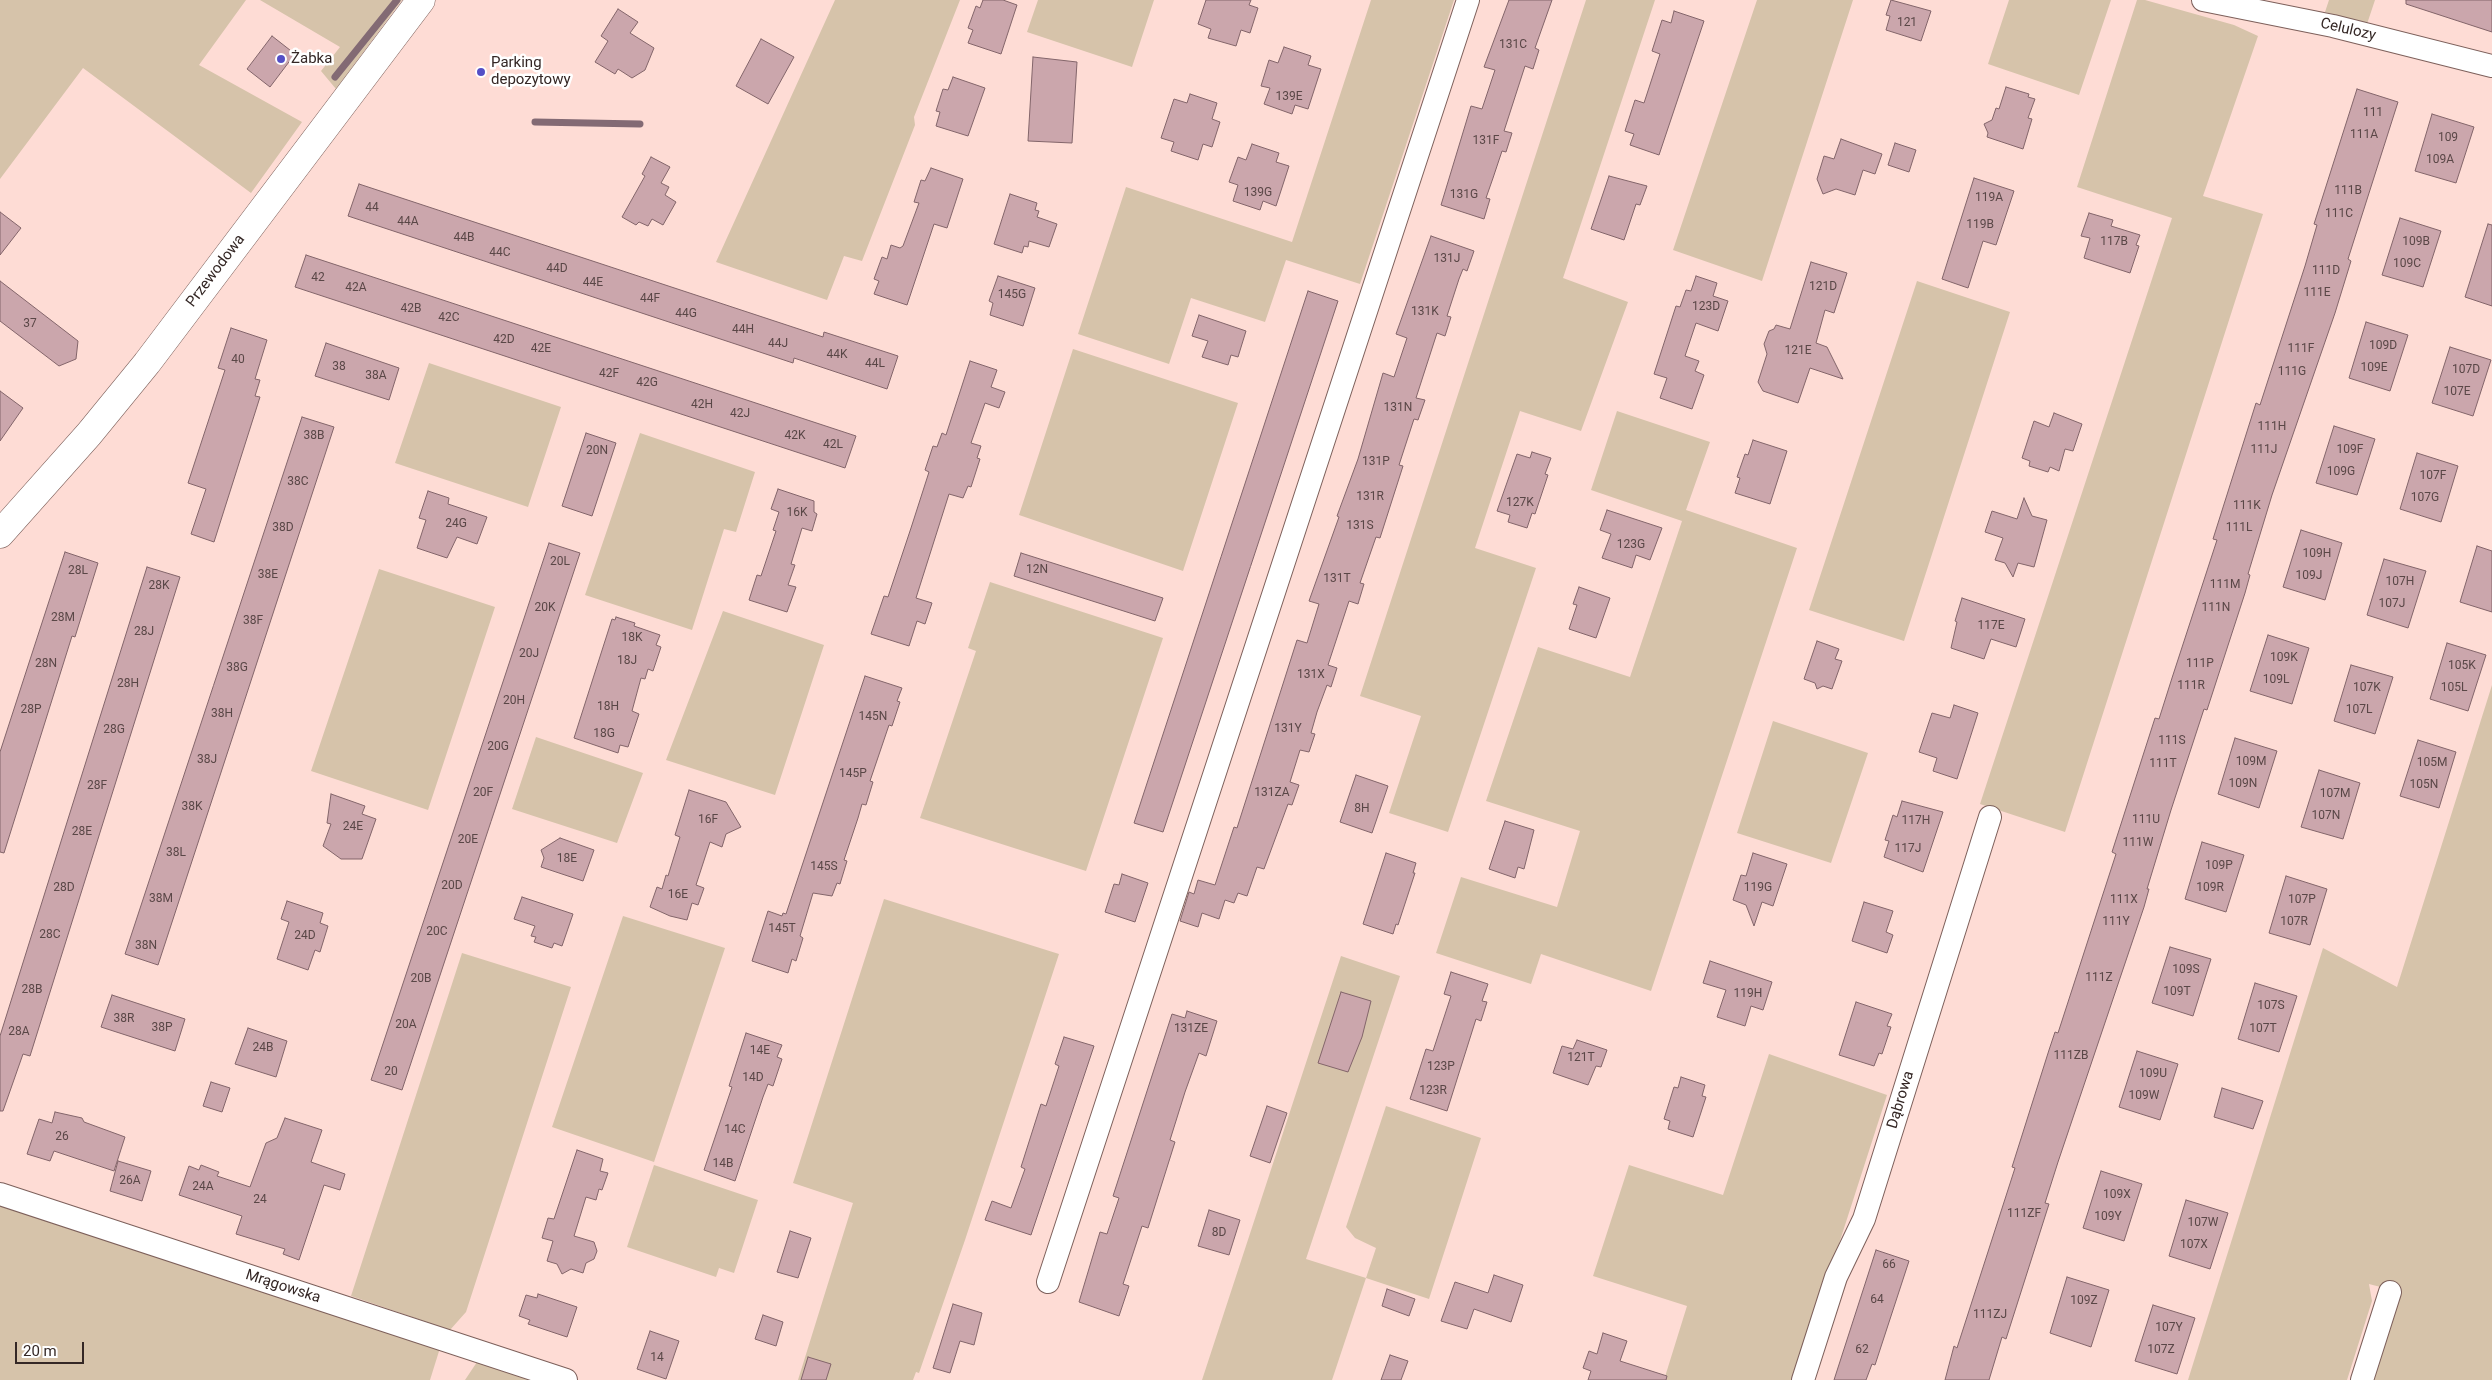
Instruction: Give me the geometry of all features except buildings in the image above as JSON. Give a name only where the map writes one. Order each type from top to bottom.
[{"type":"street","name":"Przewodowa","points":[[0,534],[89,434],[147,363],[421,0]]},
{"type":"street","points":[[1048,1282],[1468,0]]},
{"type":"street","name":"Celulozy","points":[[2203,0],[2332,26],[2492,66]]},
{"type":"street","name":"Dąbrowa","points":[[1803,1380],[1836,1277],[1864,1219],[1990,817]]},
{"type":"street","name":"Mrągowska","points":[[0,1194],[566,1380]]},
{"type":"street","points":[[2362,1380],[2390,1292]]},
{"type":"shaded area","points":[[0,0],[246,0],[199,65],[302,122],[251,193],[83,68],[0,179]]},
{"type":"shaded area","points":[[260,0],[402,0],[336,89],[321,71],[340,47]]},
{"type":"shaded area","points":[[835,0],[960,0],[914,117],[915,125],[862,261],[844,256],[827,300],[716,262]]},
{"type":"shaded area","points":[[1038,0],[1154,0],[1132,67],[1027,32]]},
{"type":"shaded area","points":[[1371,0],[1454,0],[1360,284],[1286,260],[1265,322],[1191,298],[1169,364],[1078,334],[1126,187],[1292,242]]},
{"type":"shaded area","points":[[1586,0],[1655,0],[1563,278],[1628,302],[1581,431],[1520,411],[1475,548],[1536,568],[1448,832],[1389,813],[1421,716],[1360,696]]},
{"type":"shaded area","points":[[1757,0],[1853,0],[1762,281],[1673,250]]},
{"type":"shaded area","points":[[2009,0],[2111,0],[2079,95],[1988,64]]},
{"type":"shaded area","points":[[2137,0],[2145,0],[2234,25],[2258,36],[2203,196],[2263,214],[2065,832],[1980,804],[2172,218],[2077,187]]},
{"type":"shaded area","points":[[2329,0],[2375,0],[2367,24],[2325,12]]},
{"type":"shaded area","points":[[1917,281],[2010,312],[1904,641],[1809,610]]},
{"type":"shaded area","points":[[1073,349],[1238,403],[1183,571],[1019,515]]},
{"type":"shaded area","points":[[429,363],[561,407],[528,507],[395,463]]},
{"type":"shaded area","points":[[1617,411],[1710,442],[1686,510],[1797,548],[1651,991],[1541,954],[1531,984],[1436,953],[1461,877],[1557,907],[1580,831],[1486,801],[1538,647],[1630,677],[1682,521],[1591,490]]},
{"type":"shaded area","points":[[640,433],[755,472],[736,532],[724,529],[692,630],[585,595]]},
{"type":"shaded area","points":[[379,569],[495,607],[428,810],[311,771]]},
{"type":"shaded area","points":[[990,582],[1163,638],[1086,871],[920,818],[976,651],[968,648]]},
{"type":"shaded area","points":[[723,611],[824,645],[775,795],[666,760]]},
{"type":"shaded area","points":[[2492,685],[2492,1380],[2369,1380],[2396,1291],[2369,1284],[2372,1301],[2347,1380],[2188,1380],[2323,948],[2397,987]]},
{"type":"shaded area","points":[[1773,721],[1868,753],[1831,863],[1737,833]]},
{"type":"shaded area","points":[[536,737],[643,773],[617,843],[512,809]]},
{"type":"shaded area","points":[[884,899],[1059,954],[919,1373],[916,1372],[913,1380],[798,1380],[853,1203],[793,1183]]},
{"type":"shaded area","points":[[623,916],[725,948],[654,1162],[552,1127]]},
{"type":"shaded area","points":[[462,953],[571,987],[466,1312],[450,1330],[351,1296]]},
{"type":"shaded area","points":[[1341,956],[1400,976],[1306,1259],[1366,1278],[1332,1380],[1202,1380]]},
{"type":"shaded area","points":[[1769,1054],[1887,1095],[1795,1380],[1664,1380],[1687,1306],[1593,1276],[1629,1165],[1723,1195]]},
{"type":"shaded area","points":[[1386,1106],[1481,1138],[1429,1299],[1366,1278],[1376,1248],[1355,1238],[1346,1227]]},
{"type":"shaded area","points":[[654,1165],[758,1200],[734,1273],[719,1268],[716,1277],[627,1247]]},
{"type":"shaded area","points":[[0,1206],[440,1348],[430,1380],[0,1380]]},
{"type":"shaded area","points":[[477,1362],[546,1380],[465,1380]]},
{"type":"waterway","points":[[335,77],[397,0]]},
{"type":"waterway","points":[[535,122],[640,124]]},
{"type":"place","name":"Żabka","points":[[281,59]]},
{"type":"place","name":"Parking depozytowy","points":[[481,72]]}]
